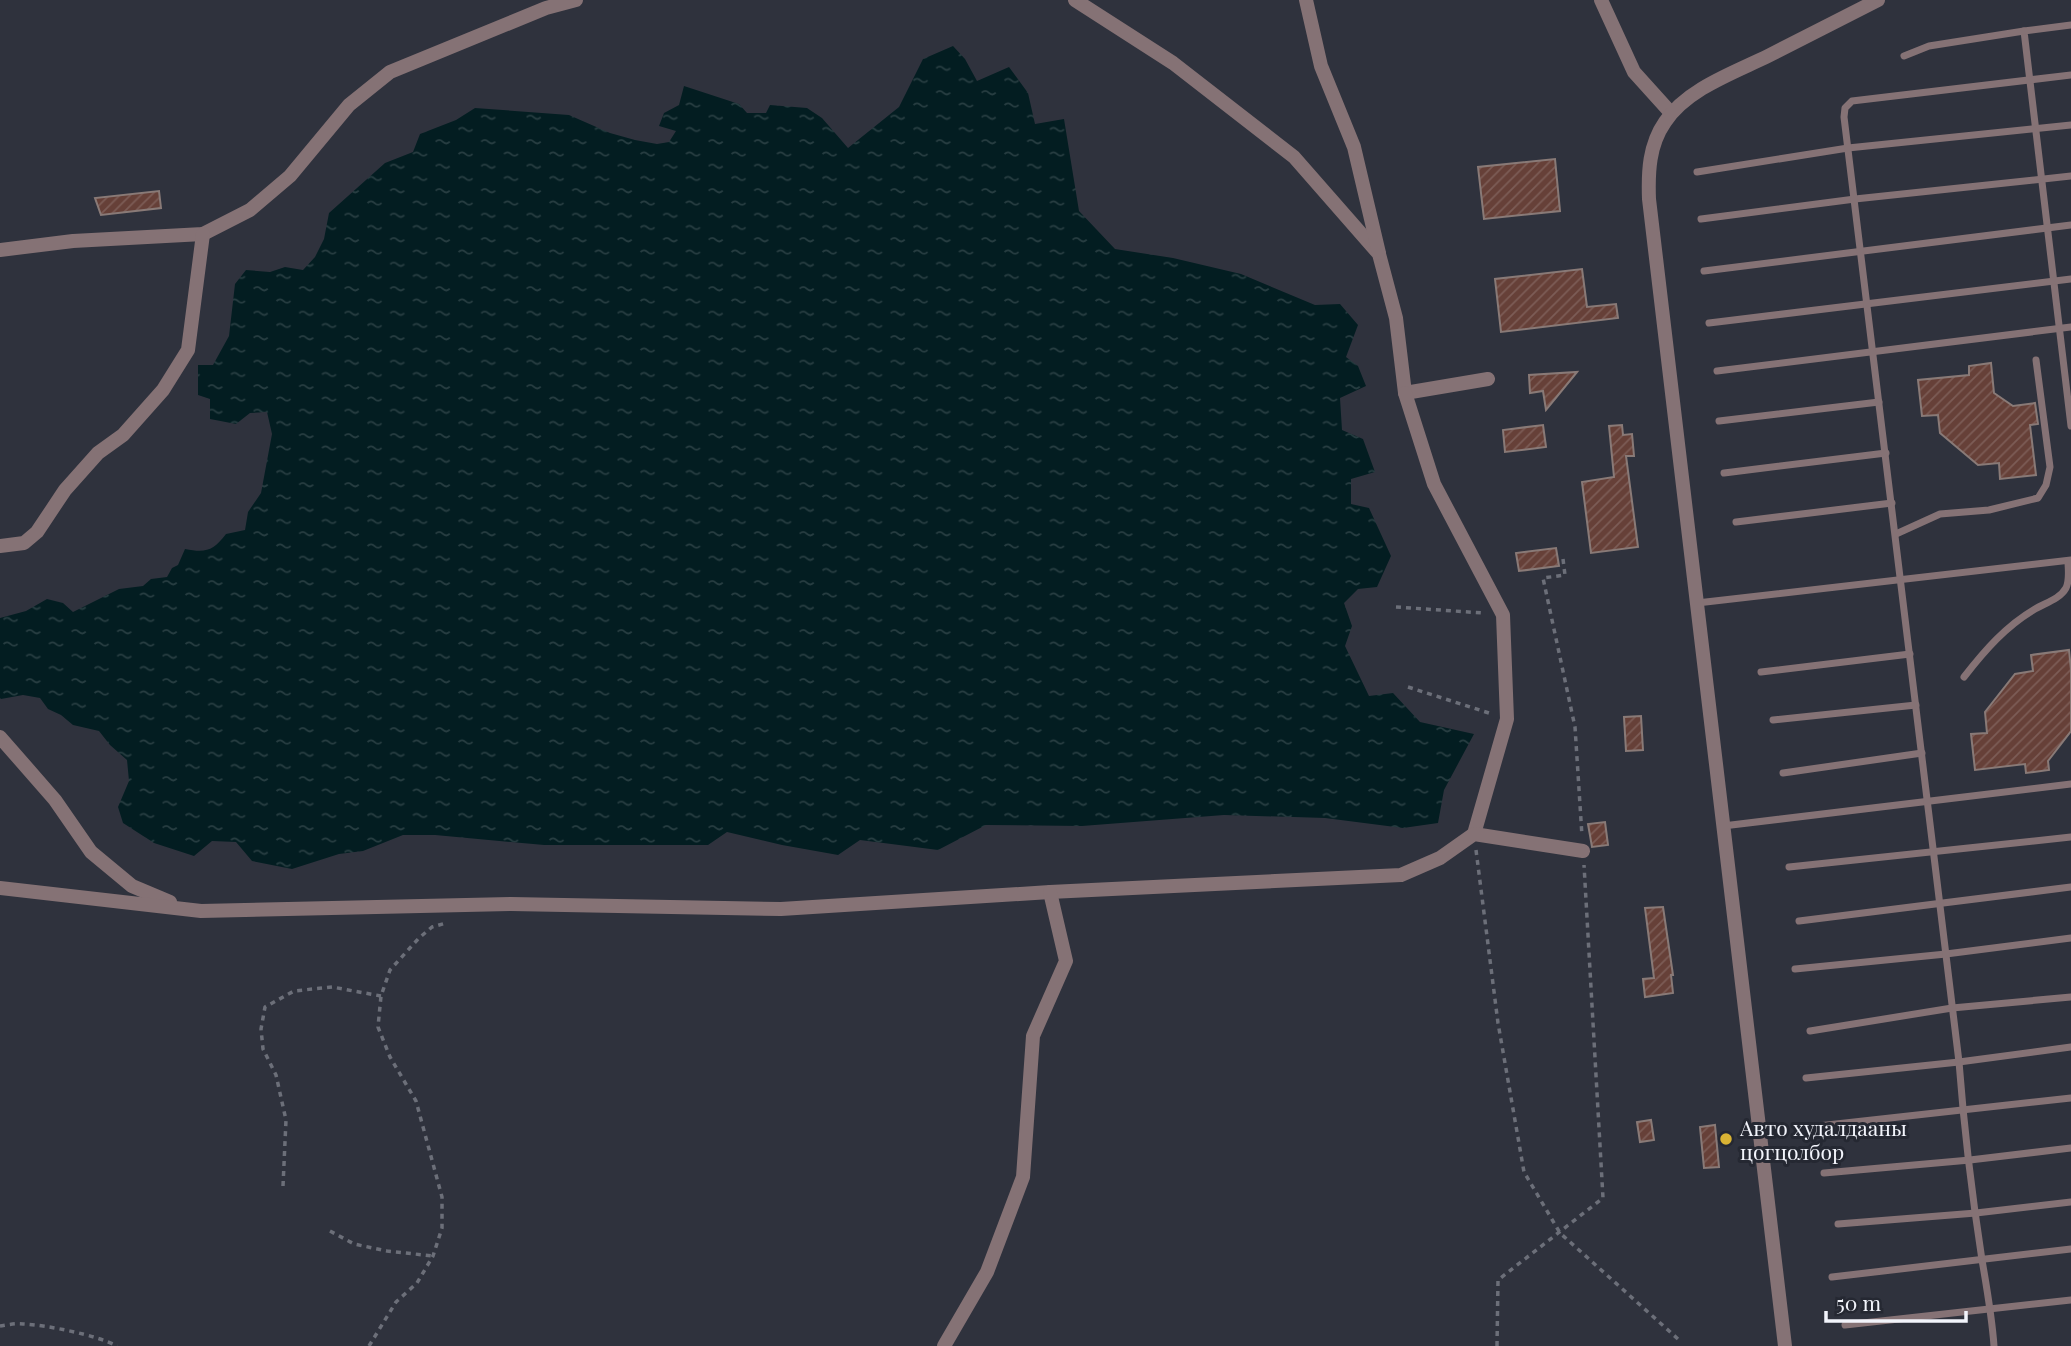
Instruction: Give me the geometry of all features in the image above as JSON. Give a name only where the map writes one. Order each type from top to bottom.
[{"type":"street","points":[[0,250],[73,241],[203,234],[250,211],[290,176],[349,105],[390,72],[547,8],[576,0]]},
{"type":"street","points":[[1075,0],[1173,63],[1293,157],[1379,254]]},
{"type":"street","points":[[0,888],[201,911],[511,904],[781,909],[1050,892],[1401,875],[1440,858],[1474,834],[1507,719],[1503,615],[1434,484],[1405,393],[1396,318],[1354,147],[1321,66],[1306,0]]},
{"type":"street","points":[[1601,0],[1634,72],[1671,113]]},
{"type":"street","points":[[1785,1346],[1696,603],[1649,191],[1649,169],[1658,133],[1671,113],[1689,98],[1878,0]]},
{"type":"street","points":[[0,546],[24,543],[37,532],[65,490],[98,453],[123,435],[163,390],[188,350],[203,234]]},
{"type":"street","points":[[1405,393],[1488,379]]},
{"type":"street","points":[[0,737],[55,800],[90,852],[132,886],[184,908]]},
{"type":"street","points":[[1474,834],[1583,850]]},
{"type":"street","points":[[944,1346],[987,1272],[1023,1177],[1033,1036],[1066,961],[1050,892]]},
{"type":"lane","points":[[1904,56],[1929,46],[2071,25]]},
{"type":"lane","points":[[2024,31],[2053,281],[2068,378],[2071,426]]},
{"type":"lane","points":[[1994,1346],[1963,1111],[1844,117],[1845,108],[1852,101],[2071,75]]},
{"type":"lane","points":[[1697,172],[1848,148],[2071,125]]},
{"type":"lane","points":[[1701,219],[1854,199],[2071,176]]},
{"type":"lane","points":[[1704,271],[2071,225]]},
{"type":"lane","points":[[1709,323],[2071,279]]},
{"type":"lane","points":[[1717,371],[2071,327]]},
{"type":"lane","points":[[1896,534],[1940,514],[1989,510],[2038,498],[2046,485],[2050,467],[2036,360]]},
{"type":"lane","points":[[1719,421],[1879,402]]},
{"type":"lane","points":[[1724,473],[1886,453]]},
{"type":"lane","points":[[1736,522],[1892,503]]},
{"type":"lane","points":[[1696,603],[2070,560],[2066,589],[2007,628],[1964,677]]},
{"type":"lane","points":[[1761,672],[1910,654]]},
{"type":"lane","points":[[1773,720],[1916,705]]},
{"type":"lane","points":[[1783,773],[1922,753]]},
{"type":"lane","points":[[1723,826],[2071,785]]},
{"type":"lane","points":[[1789,867],[2071,837]]},
{"type":"lane","points":[[1799,921],[2071,887]]},
{"type":"lane","points":[[1795,969],[2071,938]]},
{"type":"lane","points":[[1810,1031],[1952,1009],[2071,996]]},
{"type":"lane","points":[[1807,1078],[2071,1047]]},
{"type":"lane","points":[[1818,1126],[2071,1098]]},
{"type":"lane","points":[[1824,1173],[2071,1148]]},
{"type":"lane","points":[[1838,1224],[2071,1202]]},
{"type":"lane","points":[[1832,1277],[2071,1249]]},
{"type":"lane","points":[[1845,1325],[2071,1300]]},
{"type":"path","points":[[1497,1346],[1498,1280],[1603,1198],[1575,727],[1543,578],[1566,575],[1563,559]]},
{"type":"path","points":[[1396,607],[1503,615]]},
{"type":"path","points":[[1408,687],[1507,719]]},
{"type":"path","points":[[1474,834],[1498,1023],[1524,1172],[1560,1233],[1678,1339]]},
{"type":"path","points":[[369,1346],[396,1302],[417,1283],[433,1256],[442,1228],[442,1197],[416,1101],[390,1057],[378,1027],[381,996],[390,970],[419,938],[432,927],[455,920]]},
{"type":"path","points":[[283,1186],[286,1120],[276,1075],[263,1049],[261,1029],[265,1007],[294,991],[332,987],[381,996]]},
{"type":"path","points":[[330,1231],[354,1244],[433,1256]]},
{"type":"path","points":[[0,1326],[23,1324],[72,1332],[108,1341],[117,1346]]},
{"type":"water","points":[[953,46],[965,59],[977,81],[1009,67],[1028,93],[1035,124],[1064,119],[1079,211],[1115,249],[1173,258],[1241,274],[1315,305],[1340,304],[1358,325],[1346,357],[1358,366],[1366,386],[1340,398],[1342,430],[1363,439],[1375,472],[1351,479],[1351,504],[1369,508],[1391,556],[1377,587],[1358,589],[1344,603],[1352,626],[1345,646],[1369,696],[1393,693],[1420,722],[1474,734],[1444,790],[1438,823],[1403,828],[1325,818],[1224,815],[1082,826],[986,825],[938,850],[860,840],[838,855],[727,832],[708,845],[544,845],[435,835],[403,835],[363,851],[339,854],[292,869],[252,861],[236,842],[212,841],[194,856],[154,843],[123,823],[118,807],[129,781],[127,760],[99,731],[73,725],[48,709],[40,698],[23,695],[0,698],[0,618],[26,611],[47,599],[63,603],[73,612],[119,589],[143,586],[151,579],[167,577],[172,568],[178,565],[185,549],[208,549],[226,534],[245,530],[248,512],[261,493],[272,434],[267,412],[250,413],[236,424],[210,419],[210,399],[198,395],[198,365],[213,365],[229,336],[235,284],[246,270],[270,272],[285,267],[303,270],[315,257],[324,239],[329,213],[385,163],[413,152],[420,134],[456,120],[475,108],[569,115],[610,133],[635,140],[657,144],[669,142],[676,131],[659,126],[664,113],[679,105],[684,86],[739,104],[747,113],[766,113],[770,105],[807,108],[822,118],[848,148],[899,107],[923,59]]},
{"type":"building","points":[[1555,159],[1560,211],[1484,219],[1478,167]]},
{"type":"building","points":[[159,191],[161,208],[101,215],[95,198]]},
{"type":"building","points":[[1582,269],[1587,307],[1616,304],[1618,318],[1501,332],[1495,279]]},
{"type":"building","points":[[1991,363],[1994,393],[2013,406],[2035,403],[2038,424],[2030,425],[2036,475],[2000,479],[1999,463],[1978,465],[1940,433],[1938,415],[1922,416],[1918,380],[1969,375],[1969,366]]},
{"type":"building","points":[[1577,372],[1546,410],[1543,391],[1530,393],[1529,375]]},
{"type":"building","points":[[1543,425],[1546,447],[1505,452],[1503,430]]},
{"type":"building","points":[[1622,425],[1623,435],[1632,434],[1634,456],[1626,456],[1638,547],[1591,553],[1582,482],[1614,477],[1609,426]]},
{"type":"building","points":[[1556,548],[1559,566],[1519,571],[1516,553]]},
{"type":"building","points":[[2069,650],[2071,731],[2048,761],[2049,770],[2026,773],[2025,764],[1975,770],[1971,734],[1987,733],[1985,712],[2015,674],[2033,671],[2031,655]]},
{"type":"building","points":[[1641,716],[1643,750],[1626,751],[1624,717]]},
{"type":"building","points":[[1605,822],[1608,845],[1592,847],[1588,824]]},
{"type":"building","points":[[1663,907],[1673,993],[1645,997],[1643,979],[1654,978],[1645,908]]},
{"type":"building","points":[[1651,1120],[1654,1140],[1640,1142],[1637,1122]]},
{"type":"building","points":[[1715,1125],[1719,1167],[1704,1168],[1700,1127]]},
{"type":"place","name":"Авто худалдааны цогцолбор","points":[[1726,1139]]}]
